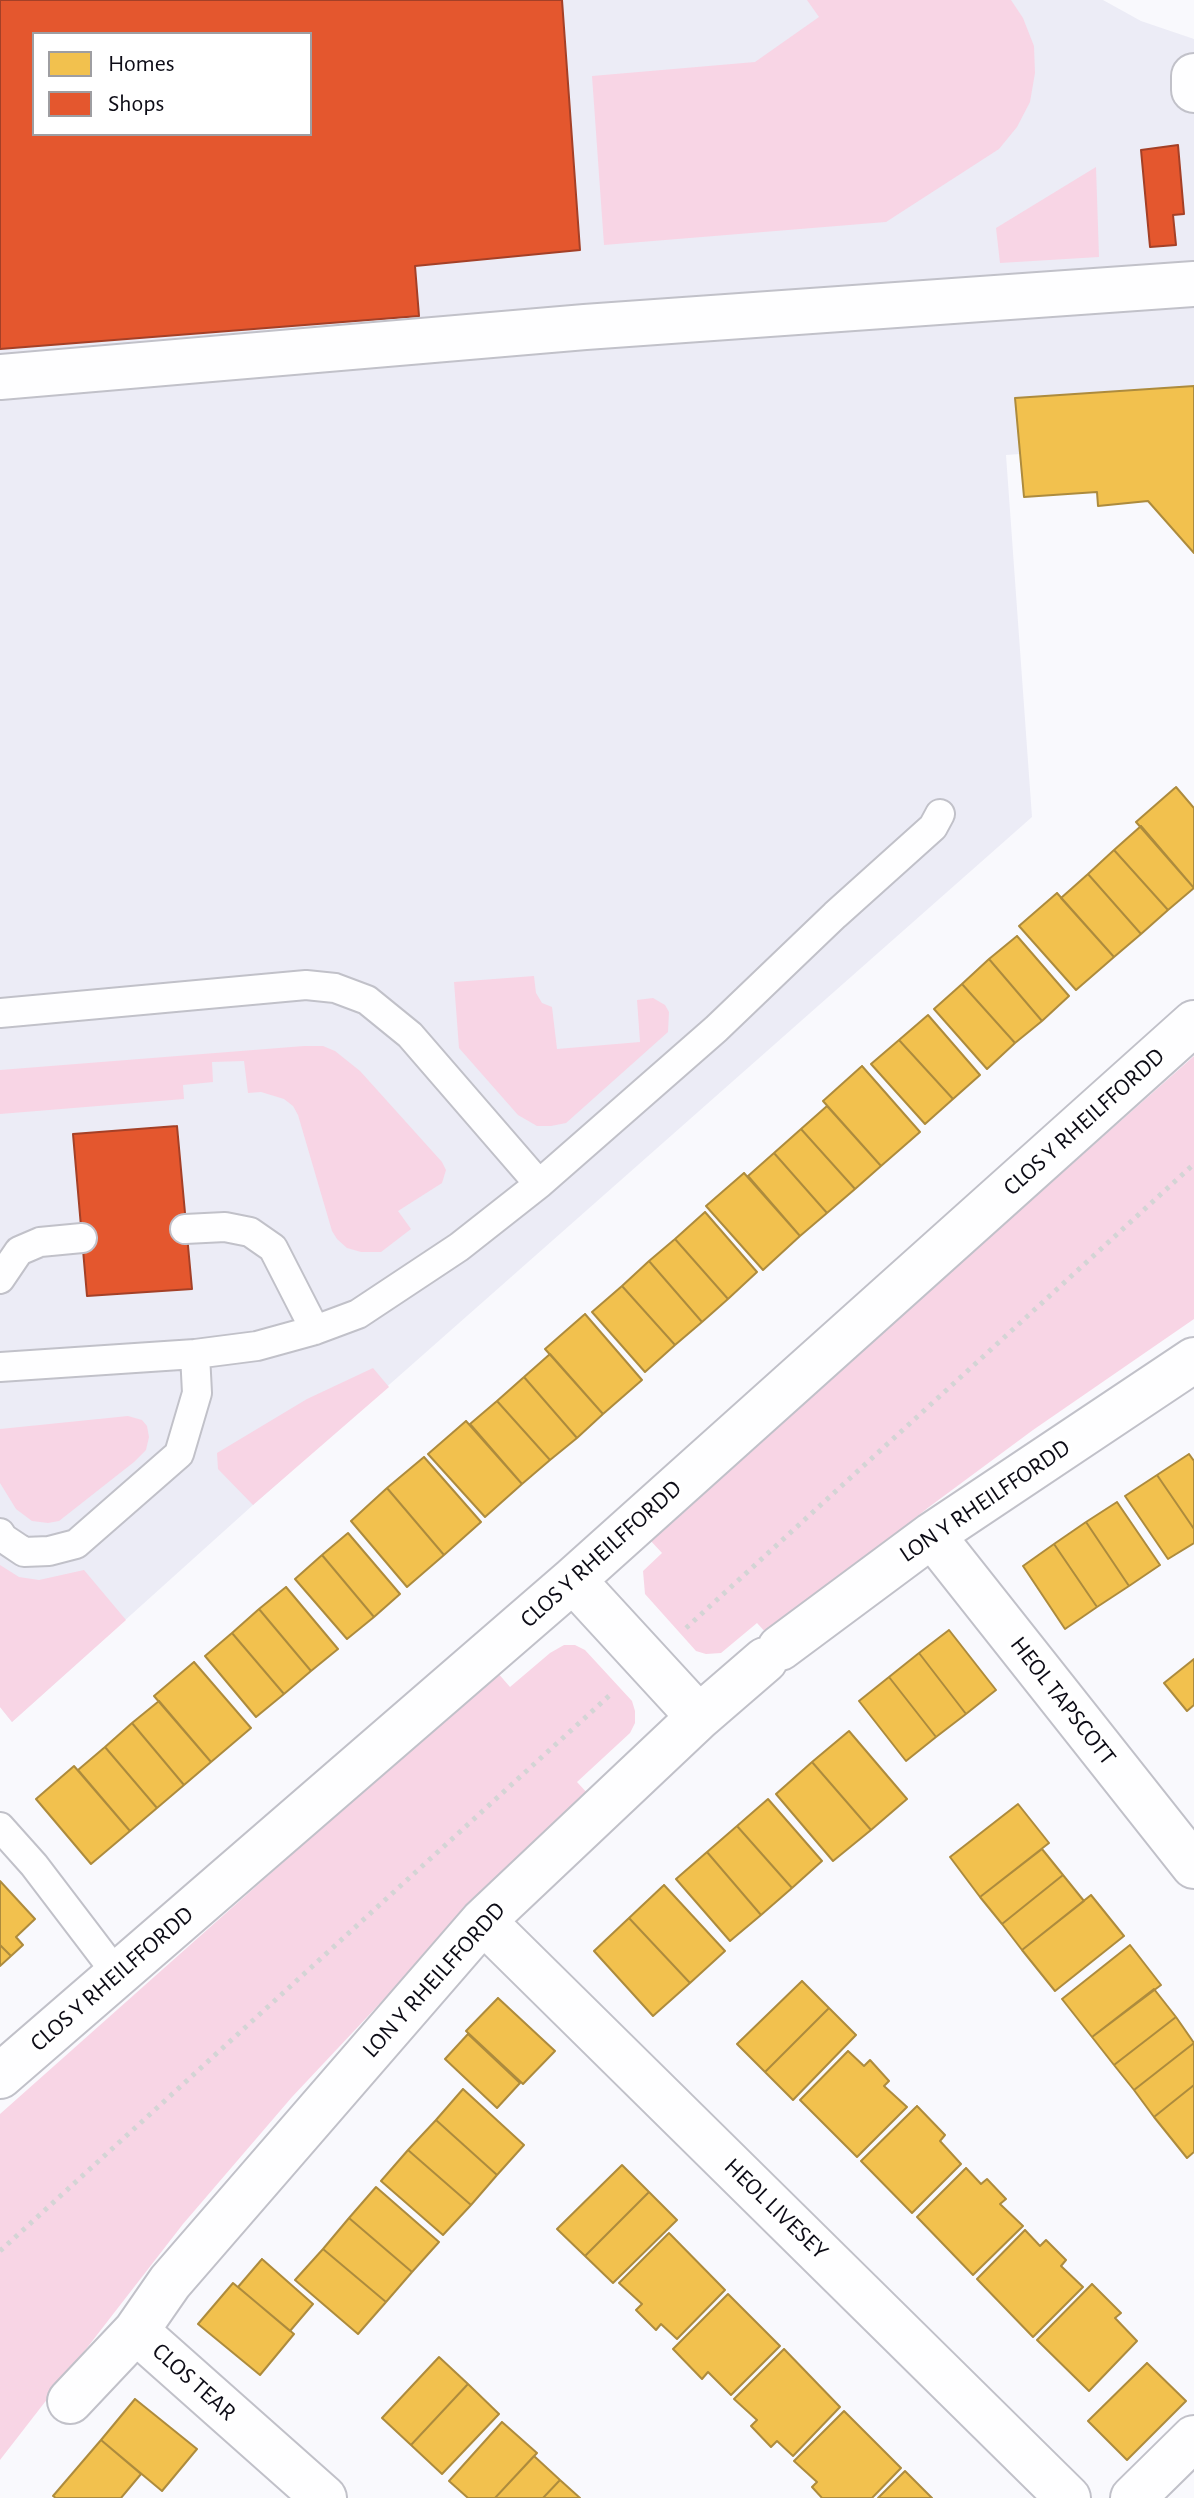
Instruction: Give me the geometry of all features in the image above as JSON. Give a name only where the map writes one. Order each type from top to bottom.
[{"type":"street","points":[[1194,76],[1194,90]]},
{"type":"street","points":[[0,377],[569,328],[1194,284]]},
{"type":"street","name":"CLOS Y RHEILFFORDD","points":[[0,2076],[573,1580],[1194,1023]]},
{"type":"street","name":"LON Y RHEILFFORDD","points":[[136,2331],[170,2282],[483,1921],[699,1717],[773,1654],[932,1535],[1194,1360]]},
{"type":"street","name":"HEOL TAPSCOTT","points":[[932,1535],[1194,1866]]},
{"type":"street","points":[[573,1580],[699,1717]]},
{"type":"street","name":"HEOL LIVESEY","points":[[483,1921],[1068,2498]]},
{"type":"street","name":"CLOS TEAR","points":[[70,2401],[136,2331],[324,2498]]},
{"type":"street","points":[[1133,2498],[1194,2438]]},
{"type":"lane","points":[[0,1367],[195,1354],[257,1346],[358,1314],[459,1247],[539,1184],[716,1029],[933,827],[940,814]]},
{"type":"lane","points":[[0,1013],[306,985],[335,988],[367,1000],[410,1035],[539,1184]]},
{"type":"lane","points":[[185,1229],[225,1227],[250,1232],[273,1248],[315,1330]]},
{"type":"lane","points":[[0,1279],[19,1251],[40,1242],[82,1238]]},
{"type":"lane","points":[[0,1533],[24,1552],[49,1551],[76,1544],[179,1454],[197,1393],[195,1354]]},
{"type":"lane","points":[[0,1827],[34,1865],[117,1974]]},
{"type":"path","points":[[679,1634],[1194,1164]]},
{"type":"path","points":[[0,2251],[619,1686]]},
{"type":"shaded area","points":[[0,0],[1103,0],[1141,21],[1194,39],[1194,482],[1161,444],[1006,455],[1032,817],[12,1722],[0,1707]]},
{"type":"shaded area","points":[[807,0],[1011,0],[1023,18],[1034,46],[1035,73],[1030,102],[1017,127],[999,149],[886,222],[604,245],[592,76],[755,62],[819,17]]},
{"type":"shaded area","points":[[1096,167],[1099,257],[1000,263],[996,228]]},
{"type":"shaded area","points":[[534,976],[536,993],[542,1003],[552,1007],[557,1049],[640,1042],[637,1000],[653,998],[665,1005],[669,1012],[668,1032],[566,1123],[551,1126],[537,1126],[518,1115],[459,1048],[454,982]]},
{"type":"shaded area","points":[[323,1046],[335,1051],[360,1071],[446,1170],[442,1183],[398,1211],[411,1229],[381,1252],[347,1248],[337,1239],[298,1115],[284,1099],[261,1092],[248,1093],[244,1061],[212,1062],[213,1082],[183,1085],[184,1099],[0,1114],[0,1070]]},
{"type":"shaded area","points":[[1194,1056],[1194,1319],[1033,1430],[929,1507],[768,1635],[757,1623],[721,1653],[696,1651],[645,1594],[643,1571],[662,1553],[649,1539]]},
{"type":"shaded area","points":[[373,1368],[389,1387],[253,1505],[218,1469],[217,1453],[307,1399]]},
{"type":"shaded area","points":[[128,1416],[142,1420],[149,1437],[146,1450],[134,1462],[59,1521],[32,1521],[16,1509],[0,1483],[0,1429]]},
{"type":"shaded area","points":[[0,1565],[19,1577],[39,1580],[84,1570],[126,1620],[12,1722],[0,1707]]},
{"type":"shaded area","points":[[564,1645],[575,1645],[585,1650],[632,1701],[635,1711],[635,1723],[630,1733],[577,1782],[590,1796],[447,1932],[292,2097],[183,2224],[0,2460],[0,2114],[497,1672],[510,1687]]},
{"type":"building: Homes","points":[[1194,386],[1194,553],[1148,501],[1098,506],[1097,492],[1024,497],[1015,398]]},
{"type":"building: Homes","points":[[1176,787],[1194,808],[1194,888],[1136,822]]},
{"type":"building: Homes","points":[[1141,826],[1194,888],[1168,910],[1114,850]]},
{"type":"building: Homes","points":[[1114,850],[1168,910],[1141,934],[1088,874]]},
{"type":"building: Homes","points":[[1088,874],[1141,934],[1114,957],[1061,898]]},
{"type":"building: Homes","points":[[1057,893],[1114,957],[1076,990],[1019,926]]},
{"type":"building: Homes","points":[[1017,936],[1069,996],[1042,1021],[989,959]]},
{"type":"building: Homes","points":[[989,959],[1042,1021],[1015,1043],[962,984]]},
{"type":"building: Homes","points":[[962,984],[1015,1043],[987,1069],[934,1009]]},
{"type":"building: Homes","points":[[928,1015],[980,1075],[953,1099],[899,1040]]},
{"type":"building: Homes","points":[[899,1040],[953,1099],[925,1124],[871,1064]]},
{"type":"building: Homes","points":[[862,1066],[920,1132],[881,1166],[823,1101]]},
{"type":"building: Homes","points":[[827,1106],[881,1166],[855,1189],[801,1129]]},
{"type":"building: Homes","points":[[801,1129],[855,1189],[827,1213],[774,1153]]},
{"type":"building: Homes","points":[[774,1153],[827,1213],[800,1236],[748,1176]]},
{"type":"building: Homes","points":[[744,1173],[800,1236],[763,1270],[706,1206]]},
{"type":"building: Homes","points":[[705,1212],[757,1272],[728,1299],[675,1239]]},
{"type":"building: Homes","points":[[675,1239],[728,1299],[702,1322],[649,1261]]},
{"type":"building: Homes","points":[[649,1261],[702,1322],[675,1345],[622,1286]]},
{"type":"building: Homes","points":[[622,1286],[675,1345],[645,1372],[592,1312]]},
{"type":"building: Homes","points":[[585,1314],[642,1380],[603,1414],[545,1349]]},
{"type":"building: Homes","points":[[550,1354],[603,1414],[577,1438],[524,1377]]},
{"type":"building: Homes","points":[[524,1377],[577,1438],[550,1460],[497,1401]]},
{"type":"building: Homes","points":[[497,1401],[550,1460],[522,1484],[470,1424]]},
{"type":"building: Homes","points":[[466,1421],[522,1484],[485,1517],[428,1454]]},
{"type":"building: Homes","points":[[1189,1454],[1194,1461],[1194,1529],[1157,1475]]},
{"type":"building: Homes","points":[[424,1457],[481,1522],[444,1555],[387,1488]]},
{"type":"building: Homes","points":[[1157,1475],[1194,1529],[1194,1543],[1168,1559],[1125,1496]]},
{"type":"building: Homes","points":[[387,1488],[444,1555],[407,1587],[351,1521]]},
{"type":"building: Homes","points":[[1117,1502],[1160,1565],[1129,1586],[1086,1522]]},
{"type":"building: Homes","points":[[1086,1522],[1129,1586],[1097,1607],[1054,1544]]},
{"type":"building: Homes","points":[[348,1533],[400,1594],[374,1617],[322,1555]]},
{"type":"building: Homes","points":[[1054,1544],[1097,1607],[1065,1629],[1023,1566]]},
{"type":"building: Homes","points":[[322,1555],[374,1617],[347,1639],[295,1579]]},
{"type":"building: Homes","points":[[286,1587],[338,1649],[311,1671],[259,1609]]},
{"type":"building: Homes","points":[[259,1609],[311,1671],[284,1694],[232,1633]]},
{"type":"building: Homes","points":[[949,1630],[996,1690],[966,1714],[919,1653]]},
{"type":"building: Homes","points":[[232,1633],[284,1694],[256,1717],[205,1656]]},
{"type":"building: Homes","points":[[919,1653],[966,1714],[936,1737],[889,1677]]},
{"type":"building: Homes","points":[[1194,1659],[1194,1705],[1187,1711],[1164,1683]]},
{"type":"building: Homes","points":[[194,1662],[251,1728],[211,1762],[154,1696]]},
{"type":"building: Homes","points":[[889,1677],[936,1737],[906,1761],[859,1701]]},
{"type":"building: Homes","points":[[159,1701],[211,1762],[184,1785],[132,1723]]},
{"type":"building: Homes","points":[[132,1723],[184,1785],[157,1808],[105,1747]]},
{"type":"building: Homes","points":[[849,1731],[907,1799],[871,1830],[812,1762]]},
{"type":"building: Homes","points":[[105,1747],[157,1808],[130,1831],[78,1770]]},
{"type":"building: Homes","points":[[812,1762],[871,1830],[833,1861],[776,1794]]},
{"type":"building: Homes","points":[[74,1766],[130,1831],[91,1864],[36,1799]]},
{"type":"building: Homes","points":[[768,1799],[822,1861],[792,1888],[737,1826]]},
{"type":"building: Homes","points":[[1018,1804],[1049,1843],[980,1897],[950,1857]]},
{"type":"building: Homes","points":[[737,1826],[792,1888],[761,1915],[707,1852]]},
{"type":"building: Homes","points":[[1042,1849],[1063,1875],[1002,1924],[980,1897]]},
{"type":"building: Homes","points":[[707,1852],[761,1915],[730,1941],[676,1879]]},
{"type":"building: Homes","points":[[1063,1875],[1084,1901],[1022,1950],[1002,1924]]},
{"type":"building: Homes","points":[[0,1881],[35,1919],[16,1937],[23,1945],[11,1956],[0,1945]]},
{"type":"building: Homes","points":[[664,1885],[725,1951],[690,1983],[629,1918]]},
{"type":"building: Homes","points":[[1091,1895],[1124,1936],[1055,1991],[1022,1950]]},
{"type":"building: Homes","points":[[629,1918],[690,1983],[653,2016],[594,1951]]},
{"type":"building: Homes","points":[[0,1945],[11,1956],[0,1966]]},
{"type":"building: Homes","points":[[1130,1945],[1161,1985],[1092,2037],[1062,1999]]},
{"type":"building: Homes","points":[[802,1981],[829,2008],[765,2072],[737,2044]]},
{"type":"building: Homes","points":[[1154,1989],[1176,2017],[1114,2065],[1092,2037]]},
{"type":"building: Homes","points":[[498,1998],[555,2051],[523,2084],[466,2031]]},
{"type":"building: Homes","points":[[829,2008],[856,2035],[793,2100],[765,2072]]},
{"type":"building: Homes","points":[[1176,2017],[1194,2043],[1134,2090],[1114,2065]]},
{"type":"building: Homes","points":[[468,2034],[520,2083],[497,2108],[445,2059]]},
{"type":"building: Homes","points":[[1194,2043],[1194,2085],[1154,2117],[1134,2090]]},
{"type":"building: Homes","points":[[848,2051],[864,2066],[870,2060],[889,2081],[884,2086],[907,2107],[857,2157],[800,2100]]},
{"type":"building: Homes","points":[[1194,2085],[1194,2152],[1187,2158],[1154,2117]]},
{"type":"building: Homes","points":[[463,2089],[524,2145],[497,2175],[436,2120]]},
{"type":"building: Homes","points":[[917,2106],[945,2135],[940,2141],[961,2164],[912,2213],[861,2161]]},
{"type":"building: Homes","points":[[436,2120],[497,2175],[471,2205],[408,2150]]},
{"type":"building: Homes","points":[[408,2150],[471,2205],[443,2235],[381,2181]]},
{"type":"building: Homes","points":[[622,2165],[649,2192],[585,2256],[557,2229]]},
{"type":"building: Homes","points":[[966,2168],[981,2184],[987,2179],[1006,2199],[1000,2204],[1023,2226],[973,2275],[917,2217]]},
{"type":"building: Homes","points":[[376,2187],[439,2242],[412,2272],[349,2218]]},
{"type":"building: Homes","points":[[649,2192],[677,2220],[613,2283],[585,2256]]},
{"type":"building: Homes","points":[[349,2218],[412,2272],[386,2302],[323,2249]]},
{"type":"building: Homes","points":[[1025,2230],[1040,2246],[1046,2240],[1066,2260],[1061,2266],[1083,2287],[1033,2337],[977,2279]]},
{"type":"building: Homes","points":[[669,2233],[725,2290],[677,2339],[661,2324],[656,2330],[636,2310],[642,2304],[619,2283]]},
{"type":"building: Homes","points":[[323,2249],[386,2302],[358,2334],[295,2280]]},
{"type":"building: Homes","points":[[262,2259],[313,2304],[290,2331],[238,2287]]},
{"type":"building: Homes","points":[[233,2283],[294,2334],[260,2375],[198,2324]]},
{"type":"building: Homes","points":[[1092,2284],[1121,2313],[1115,2318],[1137,2341],[1089,2391],[1037,2340]]},
{"type":"building: Homes","points":[[728,2294],[780,2346],[731,2395],[708,2372],[702,2379],[673,2349]]},
{"type":"building: Homes","points":[[784,2349],[840,2407],[793,2456],[777,2441],[771,2447],[751,2426],[757,2420],[734,2399]]},
{"type":"building: Homes","points":[[439,2357],[468,2384],[411,2445],[382,2418]]},
{"type":"building: Homes","points":[[1147,2363],[1186,2401],[1127,2460],[1088,2421]]},
{"type":"building: Homes","points":[[468,2384],[499,2414],[442,2474],[411,2445]]},
{"type":"building: Homes","points":[[135,2399],[197,2449],[162,2491],[101,2440]]},
{"type":"building: Homes","points":[[844,2411],[901,2468],[872,2498],[822,2498],[812,2487],[817,2482],[794,2461]]},
{"type":"building: Homes","points":[[502,2422],[537,2453],[495,2498],[468,2498],[449,2481]]},
{"type":"building: Homes","points":[[101,2440],[141,2474],[121,2498],[53,2496]]},
{"type":"building: Homes","points":[[534,2456],[560,2480],[543,2498],[495,2498]]},
{"type":"building: Homes","points":[[905,2471],[932,2498],[878,2498]]},
{"type":"building: Homes","points":[[560,2480],[580,2498],[543,2498]]},
{"type":"building: Shops","points":[[0,0],[562,0],[580,250],[415,266],[419,316],[0,349]]},
{"type":"building: Shops","points":[[1178,145],[1184,214],[1173,215],[1176,245],[1150,247],[1141,150]]},
{"type":"building: Shops","points":[[177,1126],[192,1289],[87,1296],[73,1134]]}]
